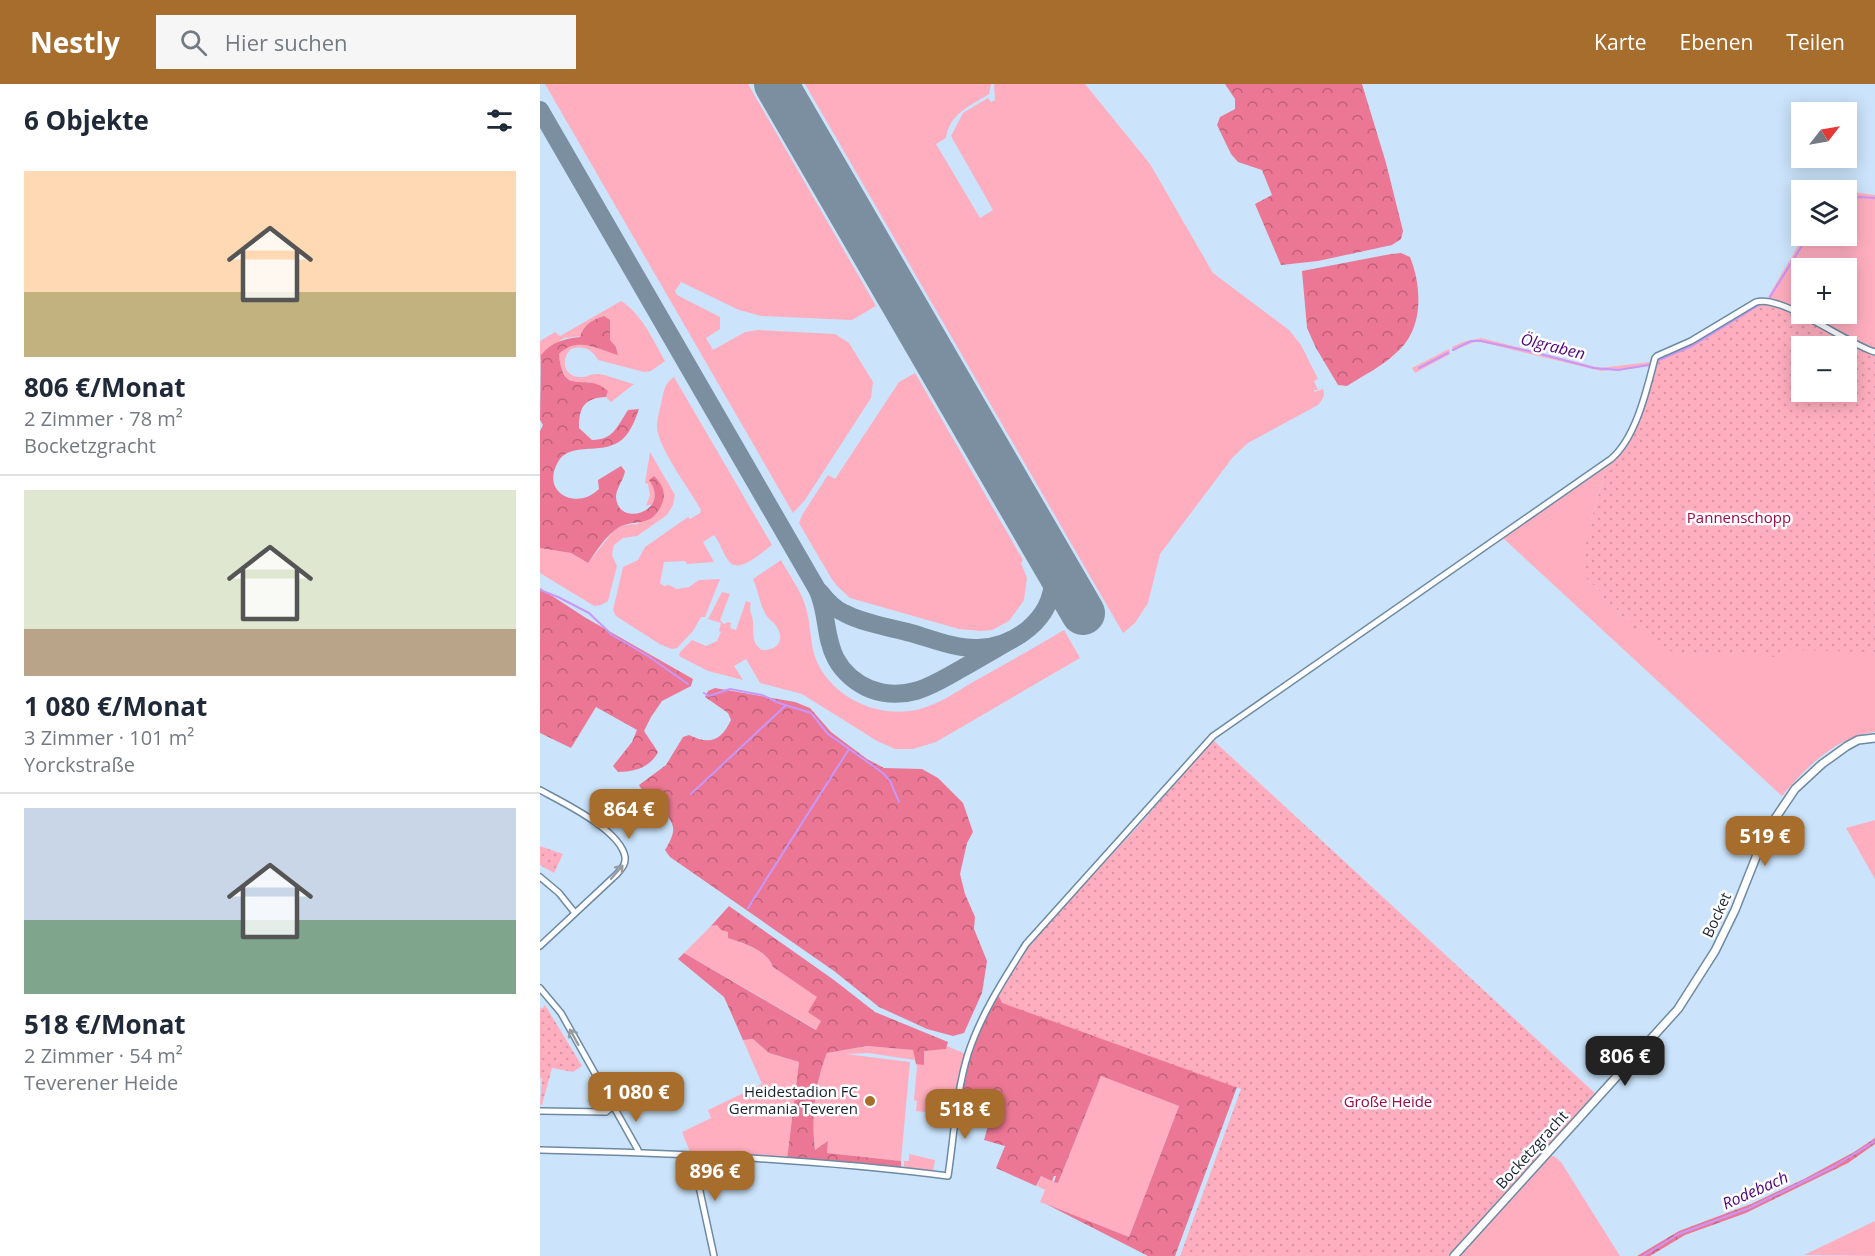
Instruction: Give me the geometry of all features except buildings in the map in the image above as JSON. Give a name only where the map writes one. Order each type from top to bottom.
[{"type":"street","points":[[540,1150],[690,1156],[882,1169],[948,1176],[961,1085],[969,1054],[985,1012],[1002,983],[1026,944],[1214,736],[1228,724],[1605,465],[1619,453],[1630,432],[1648,385],[1655,358],[1691,341],[1763,300],[1788,308],[1875,352]]},
{"type":"street","name":"Bocket","points":[[1678,1009],[1715,951],[1735,910],[1766,832],[1785,802],[1799,785],[1836,753],[1858,741],[1875,738]]},
{"type":"street","points":[[540,790],[601,826],[614,838],[625,856],[623,866],[540,946]]},
{"type":"street","points":[[540,877],[559,893],[576,913]]},
{"type":"street","points":[[540,988],[561,1013],[638,1150]]},
{"type":"street","name":"Bocketzgracht","points":[[1454,1256],[1678,1009]]},
{"type":"street","points":[[540,1111],[606,1112],[613,1106]]},
{"type":"street","points":[[690,1156],[714,1256]]},
{"type":"green space","points":[[545,84],[748,84],[876,306],[852,320],[761,316],[739,310],[681,282],[675,291],[677,295],[720,317],[720,329],[706,338],[713,350],[745,332],[758,330],[835,334],[849,343],[873,382],[871,398],[805,500],[793,513]]},
{"type":"green space","points":[[805,84],[991,84],[989,94],[956,117],[951,123],[946,138],[936,144],[980,218],[993,210],[951,136],[963,113],[988,98],[991,102],[995,100],[994,84],[1085,84],[1150,164],[1213,273],[1289,330],[1301,345],[1318,379],[1314,381],[1318,390],[1314,392],[1323,389],[1322,400],[1318,405],[1248,443],[1233,457],[1160,554],[1148,603],[1135,623],[1123,633]]},
{"type":"green space","points":[[1225,84],[1362,84],[1386,163],[1403,231],[1401,239],[1392,245],[1318,261],[1281,265],[1255,204],[1272,195],[1262,170],[1238,162],[1231,154],[1217,125],[1220,117],[1235,109],[1235,99]]},
{"type":"green space","points":[[1857,193],[1875,195],[1875,350],[1857,342],[1857,336],[1845,336],[1823,324],[1857,324],[1857,258],[1791,258],[1798,246],[1857,246]]},
{"type":"green space","points":[[1401,253],[1410,257],[1417,281],[1418,307],[1412,332],[1406,343],[1386,362],[1347,386],[1338,385],[1307,328],[1302,271]]},
{"type":"green space","points":[[1791,258],[1791,307],[1768,297]]},
{"type":"green space","points":[[621,301],[641,320],[665,361],[651,371],[644,372],[598,360],[587,349],[579,347],[571,349],[566,357],[565,366],[573,376],[601,374],[634,384],[611,402],[606,397],[608,391],[589,382],[577,384],[567,378],[561,369],[559,354],[566,348],[580,344],[618,354],[616,347],[610,341],[610,333],[564,338],[541,355],[540,372],[540,341],[555,332],[560,336]]},
{"type":"green space","name":"Pannenschopp","points":[[1762,302],[1791,312],[1791,324],[1813,324],[1835,336],[1791,336],[1791,402],[1857,402],[1857,346],[1875,354],[1875,652],[1791,650],[1777,657],[1702,652],[1699,658],[1662,649],[1646,634],[1646,630],[1633,628],[1630,619],[1620,617],[1616,607],[1604,599],[1604,595],[1587,579],[1584,554],[1607,466],[1626,443],[1657,359],[1697,340]]},
{"type":"green space","points":[[604,316],[610,320],[610,340],[616,347],[618,355],[595,347],[580,345],[566,349],[559,354],[561,368],[570,380],[600,385],[608,391],[606,397],[588,401],[580,414],[579,428],[592,440],[605,438],[614,431],[628,410],[639,409],[633,424],[624,437],[615,444],[574,451],[565,455],[558,462],[554,482],[557,490],[564,495],[581,498],[599,489],[598,480],[621,466],[625,471],[616,497],[619,507],[625,512],[633,514],[649,507],[654,500],[654,491],[649,480],[654,476],[662,487],[664,497],[653,517],[621,526],[615,530],[588,563],[571,553],[540,548],[540,431],[543,425],[540,420],[541,355],[558,342],[580,337],[589,323]]},
{"type":"green space","points":[[1481,338],[1600,368],[1650,362],[1649,366],[1601,371],[1481,342],[1453,350],[1452,347],[1463,342]]},
{"type":"green space","points":[[1449,349],[1450,354],[1415,373],[1412,368]]},
{"type":"green space","points":[[915,373],[1023,560],[1021,563],[1027,578],[1024,600],[1009,621],[992,630],[959,629],[850,598],[831,578],[799,523],[828,475],[835,479],[899,382]]},
{"type":"green space","points":[[674,377],[772,545],[750,561],[737,565],[728,560],[714,535],[703,542],[714,562],[687,564],[685,561],[664,562],[660,583],[664,586],[669,585],[677,589],[689,587],[699,580],[720,579],[705,617],[701,617],[693,631],[677,648],[672,649],[661,645],[616,616],[613,610],[623,567],[638,560],[645,547],[688,517],[690,519],[700,513],[701,510],[668,457],[657,427],[664,392],[667,384]]},
{"type":"green space","points":[[650,452],[675,495],[673,505],[667,515],[637,536],[623,538],[614,545],[612,555],[617,566],[608,601],[594,606],[540,573],[540,548],[571,553],[588,563],[613,531],[623,525],[638,524],[664,493],[649,480],[655,494],[652,504],[646,506],[650,495],[648,484],[645,483]]},
{"type":"green space","points":[[1607,466],[1590,524],[1587,579],[1605,596],[1604,599],[1616,607],[1620,617],[1630,619],[1699,658],[1702,652],[1791,650],[1875,639],[1875,732],[1848,740],[1823,755],[1782,796],[1503,538]]},
{"type":"green space","points":[[781,560],[804,602],[819,666],[837,689],[849,698],[876,709],[906,711],[934,704],[1064,630],[1080,658],[936,742],[913,749],[895,749],[877,741],[802,694],[760,683],[746,659],[734,666],[743,680],[708,671],[679,656],[692,640],[706,646],[717,641],[721,632],[719,631],[721,623],[708,619],[722,592],[730,594],[720,620],[724,624],[731,623],[730,628],[736,630],[746,601],[751,603],[750,611],[756,644],[762,650],[776,647],[780,640],[779,631],[764,611],[753,579]]},
{"type":"green space","points":[[540,588],[586,618],[693,679],[691,686],[662,701],[651,717],[644,731],[658,752],[646,765],[636,770],[618,772],[613,766],[632,742],[637,730],[596,707],[571,748],[540,733]]},
{"type":"green space","points":[[715,688],[795,702],[810,708],[831,732],[867,759],[884,768],[922,769],[938,778],[963,803],[973,832],[967,843],[960,874],[965,894],[975,917],[974,929],[987,961],[982,993],[964,1033],[953,1036],[927,1029],[879,1007],[834,971],[670,857],[665,850],[672,837],[673,826],[666,814],[639,785],[666,765],[683,737],[689,735],[709,740],[723,733],[731,720],[728,713],[705,697],[708,691]]},
{"type":"green space","name":"Große Heide","points":[[1214,741],[1596,1094],[1448,1256],[1180,1256],[1241,1089],[1002,1003],[998,995],[1025,948]]},
{"type":"green space","points":[[1875,820],[1875,879],[1846,828]]},
{"type":"green space","points":[[540,846],[563,854],[554,873],[540,865]]},
{"type":"green space","points":[[729,906],[834,980],[875,1012],[948,1042],[946,1049],[924,1051],[924,1065],[916,1064],[913,1050],[867,1046],[827,1053],[815,1101],[815,1150],[828,1141],[827,1153],[901,1161],[901,1169],[787,1159],[799,1062],[769,1053],[753,1039],[743,1040],[724,997],[678,959],[684,953],[816,1030],[821,1021],[808,1012],[817,997],[773,967],[766,956],[747,945],[728,938],[728,932],[721,930],[717,925],[711,926]]},
{"type":"green space","points":[[717,925],[728,932],[728,938],[760,952],[766,956],[773,967],[818,997],[821,1021],[817,1030],[684,953],[711,926]]},
{"type":"green space","points":[[1013,967],[1241,1076],[1175,1256],[1148,1256],[1046,1204],[1129,1237],[1179,1106],[1101,1076],[1058,1183],[1054,1182],[1056,1176],[1052,1181],[1041,1176],[1036,1186],[996,1168],[1005,1146],[984,1140],[994,1105],[961,1100],[970,1057],[980,1025]]},
{"type":"green space","points":[[545,1005],[582,1066],[573,1072],[552,1068],[542,1105],[540,1105],[542,1078],[540,1078],[540,1007],[542,1009]]},
{"type":"green space","points":[[753,1039],[769,1053],[799,1062],[787,1159],[690,1152],[682,1132],[711,1118],[708,1110],[762,1084],[743,1040]]},
{"type":"green space","name":"Heidestadion FC Germania Teveren","points":[[867,1046],[914,1050],[915,1060],[868,1053],[846,1054],[910,1062],[901,1161],[827,1153],[828,1142],[815,1150],[815,1101],[827,1053]]},
{"type":"green space","points":[[947,1046],[966,1054],[955,1105],[945,1104],[943,1114],[916,1111],[917,1101],[914,1100],[916,1064],[924,1064],[923,1050],[945,1049]]},
{"type":"green space","points":[[1101,1076],[1179,1106],[1129,1237],[1040,1202],[1045,1190],[1037,1186],[1041,1176],[1058,1183]]},
{"type":"green space","points":[[1875,1138],[1875,1144],[1848,1163],[1746,1213],[1685,1235],[1650,1256],[1637,1256],[1679,1231],[1751,1204],[1804,1179]]},
{"type":"green space","points":[[909,1154],[935,1160],[933,1172],[904,1168],[904,1161],[909,1161]]},
{"type":"green space","points":[[1554,1156],[1561,1162],[1620,1256],[1458,1256],[1548,1157]]},
{"type":"green space","points":[[1875,1221],[1875,1256],[1804,1255]]},
{"type":"waterway","name":"Ölgraben","points":[[1857,197],[1875,198]]},
{"type":"waterway","name":"Ölgraben","points":[[1770,297],[1802,246]]},
{"type":"waterway","name":"Ölgraben","points":[[1659,360],[1692,346],[1759,305]]},
{"type":"waterway","name":"Ölgraben","points":[[1453,350],[1471,341],[1481,341],[1594,368],[1618,370],[1649,365]]},
{"type":"waterway","name":"Ölgraben","points":[[1419,368],[1448,353]]},
{"type":"waterway","points":[[540,590],[589,613],[612,635],[648,656],[688,684]]},
{"type":"waterway","points":[[704,693],[709,696],[730,689],[762,695],[811,713],[828,734],[883,773],[890,781],[899,802]]},
{"type":"waterway","points":[[691,794],[785,706]]},
{"type":"waterway","points":[[748,908],[849,749]]},
{"type":"waterway","name":"Rodebach","points":[[1643,1256],[1679,1234],[1749,1208],[1833,1167],[1875,1141]]},
{"type":"taxiway","points":[[540,110],[817,589],[823,606],[832,651],[846,673],[865,687],[882,693],[916,691],[938,682],[1011,640]]},
{"type":"taxiway","points":[[820,592],[837,609],[869,623],[953,645],[970,648],[992,646],[1018,636],[1039,618],[1046,607],[1053,580],[1046,549]]},
{"type":"runway","points":[[776,84],[1083,613]]},
{"type":"place","name":"Heidestadion FC Germania Teveren","points":[[870,1101]]}]
